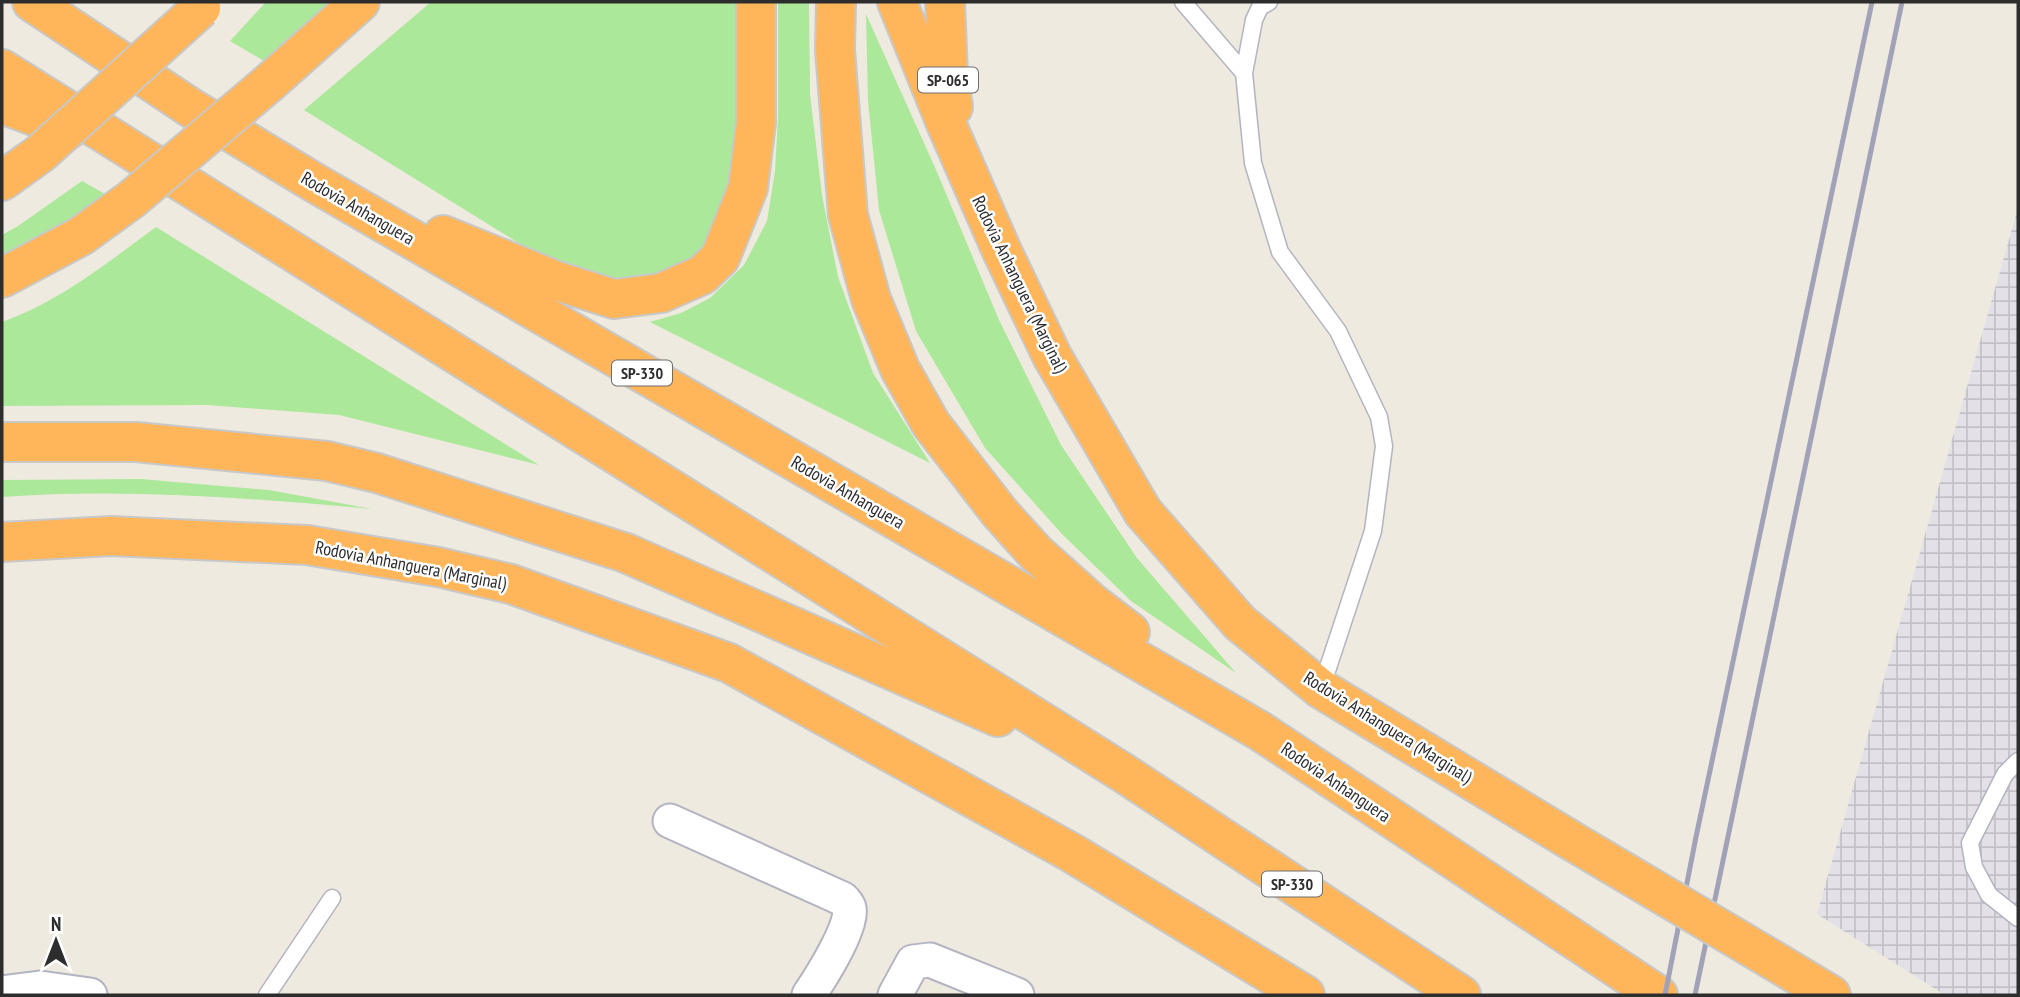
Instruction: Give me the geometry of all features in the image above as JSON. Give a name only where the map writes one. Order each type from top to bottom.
[{"type":"highway","name":"Rodovia Anhanguera","points":[[32,2],[191,108],[315,183],[1260,731],[1657,995]]},
{"type":"highway","points":[[2,278],[81,236],[132,199],[360,2]]},
{"type":"highway","points":[[315,183],[614,299],[661,293],[702,275],[720,258],[748,188],[756,123],[755,2]]},
{"type":"highway","points":[[836,2],[835,50],[848,215],[871,299],[900,369],[931,424],[1000,513],[1035,553],[1092,603],[1260,731]]},
{"type":"highway","name":"Rodovia Anhanguera (Marginal)","points":[[897,2],[1001,249],[1052,356],[1143,512],[1240,623],[1321,689],[1831,995]]},
{"type":"highway","name":"SP-065","points":[[945,2],[948,75],[961,157]]},
{"type":"highway","points":[[2,181],[41,153],[204,5]]},
{"type":"highway","name":"SP-330","points":[[2,69],[1122,772],[1461,995]]},
{"type":"highway","points":[[2,104],[132,151]]},
{"type":"highway","points":[[2,442],[136,442],[327,461],[377,473],[626,553],[1122,772]]},
{"type":"highway","name":"Rodovia Anhanguera (Marginal)","points":[[2,542],[111,536],[307,545],[511,584],[729,663],[1072,853],[1305,995]]},
{"type":"street","points":[[670,821],[843,899],[849,908],[850,917],[836,951],[809,995]]},
{"type":"street","points":[[895,995],[913,962],[930,960],[1017,995]]},
{"type":"street","points":[[2,993],[40,988],[90,995]]},
{"type":"lane","points":[[1183,2],[1244,73]]},
{"type":"lane","points":[[1269,2],[1260,7],[1254,20],[1244,73],[1254,163],[1280,252],[1338,331],[1379,417],[1384,446],[1373,531],[1321,689]]},
{"type":"lane","points":[[2018,761],[2005,775],[1970,843],[1974,867],[1989,895],[2018,918]]},
{"type":"lane","points":[[267,995],[332,898]]},
{"type":"shaded area","points":[[2018,208],[2018,995],[1945,995],[1817,914]]},
{"type":"green space","points":[[266,2],[330,2],[264,61],[230,41]]},
{"type":"green space","points":[[431,2],[738,2],[731,181],[710,245],[692,262],[662,275],[611,282],[564,266],[517,242],[304,110]]},
{"type":"green space","points":[[778,2],[809,2],[810,94],[822,195],[838,277],[873,373],[930,463],[650,322],[681,313],[710,298],[744,265],[767,221],[775,171],[778,117]]},
{"type":"green space","points":[[866,14],[937,172],[999,320],[1061,445],[1137,558],[1236,673],[1131,601],[1062,534],[985,448],[916,331],[879,210],[868,101]]},
{"type":"green space","points":[[82,181],[114,199],[2,267],[2,235]]},
{"type":"green space","points":[[156,227],[539,465],[339,415],[207,405],[2,406],[2,322],[63,293]]},
{"type":"green space","points":[[141,479],[269,490],[372,509],[141,494],[2,497],[2,480]]},
{"type":"railway","points":[[1665,995],[1872,2]]},
{"type":"railway","points":[[1695,995],[1902,2]]}]
